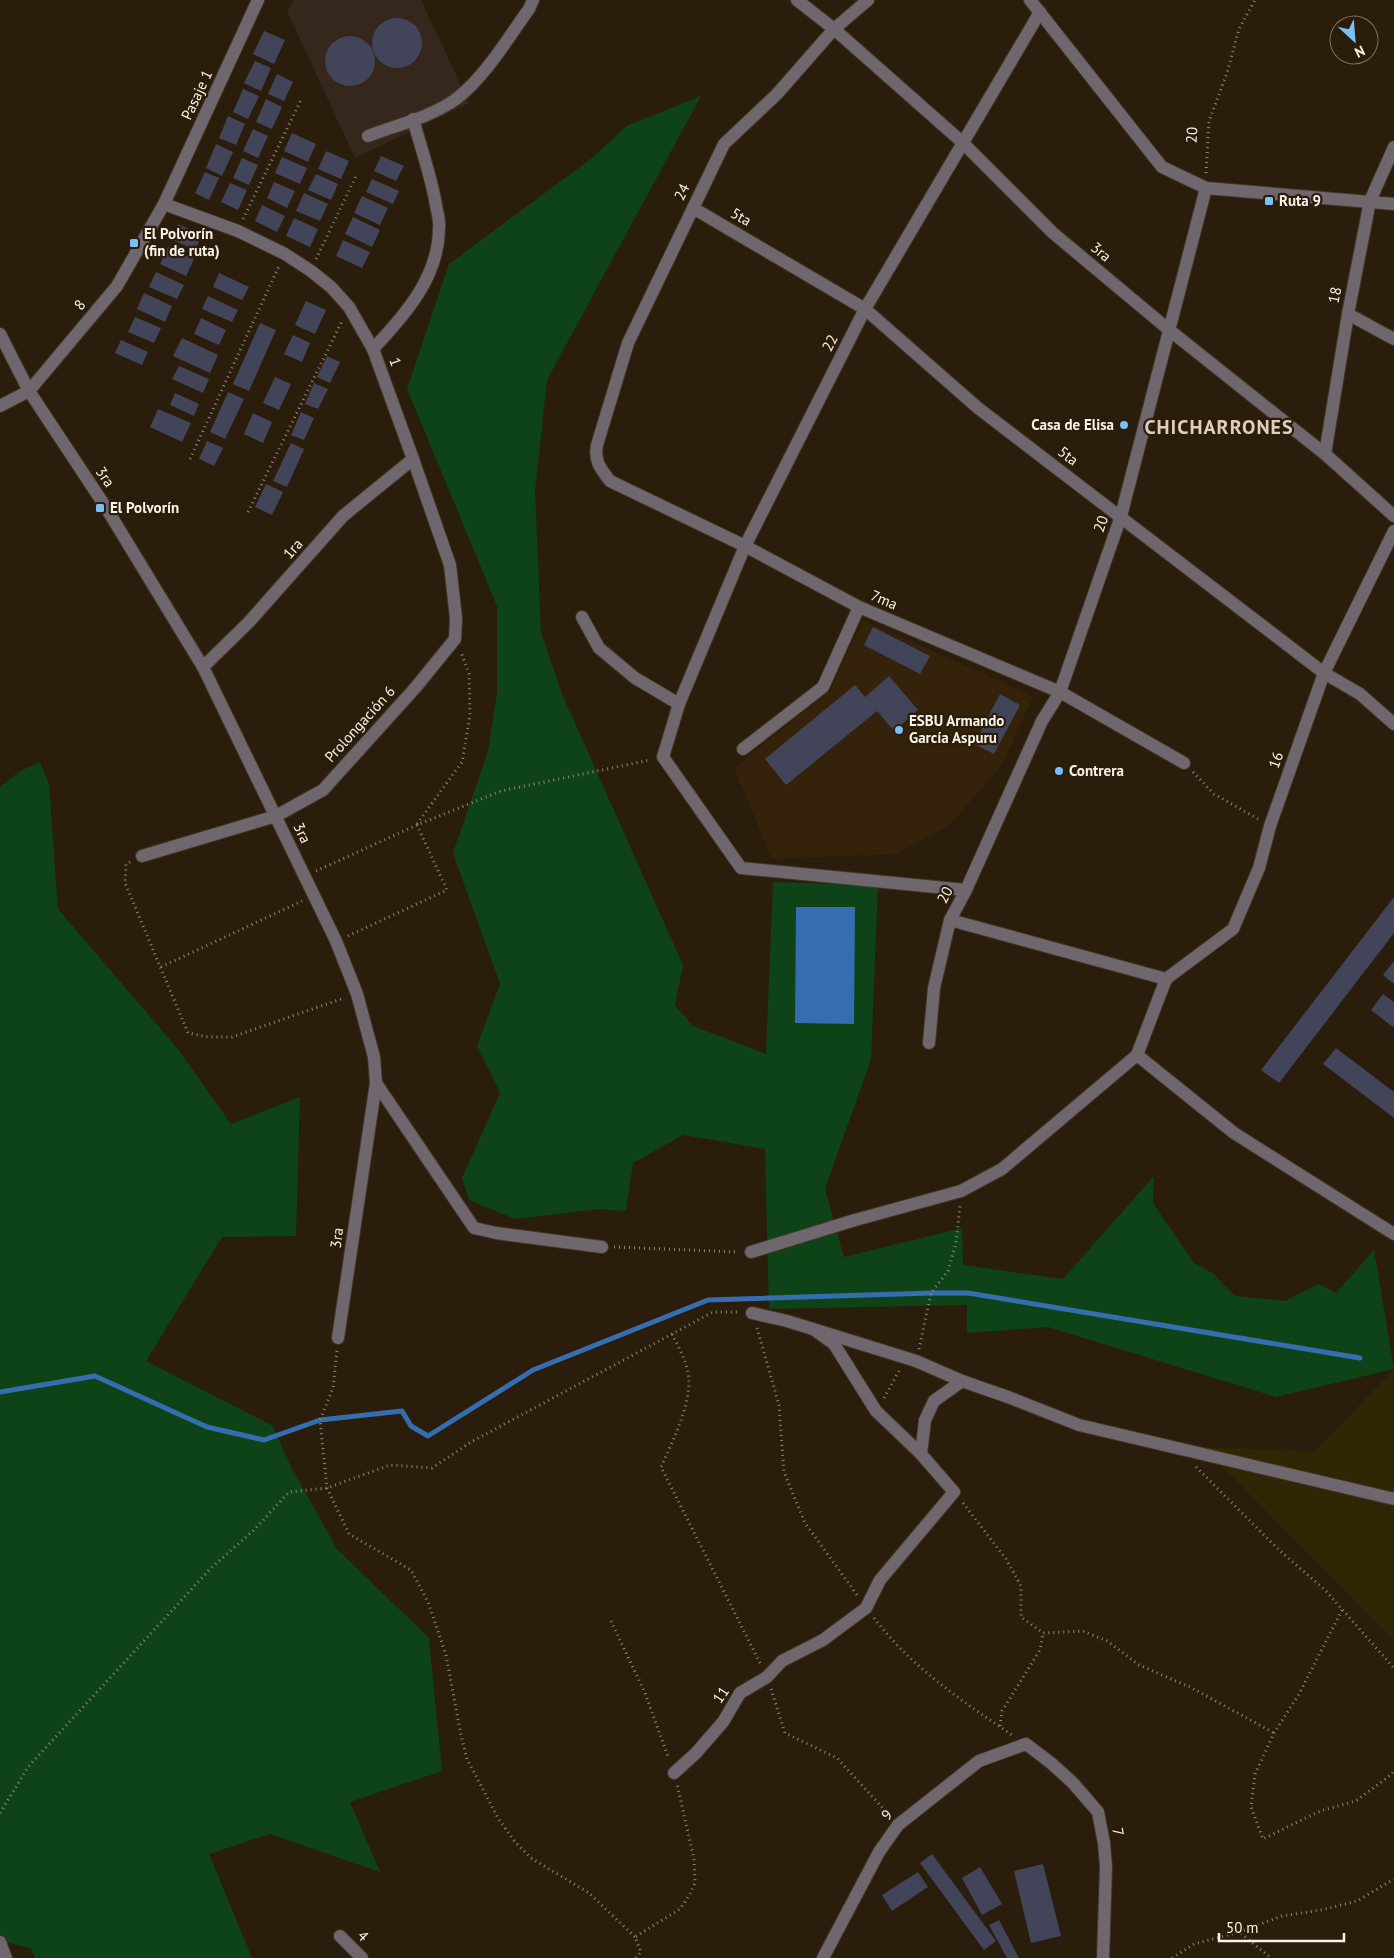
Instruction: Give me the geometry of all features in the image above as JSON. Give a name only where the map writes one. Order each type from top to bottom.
[{"type":"street","name":"Pasaje 1","points":[[164,204],[258,0]]},
{"type":"street","points":[[368,136],[437,110],[457,98],[480,76],[529,9],[533,0]]},
{"type":"street","name":"3ra","points":[[798,0],[834,29],[962,142],[1052,233],[1324,454],[1394,516]]},
{"type":"street","name":"24","points":[[597,445],[628,343],[724,144],[777,94],[834,29],[868,0]]},
{"type":"street","points":[[1030,0],[1162,167],[1206,188],[1394,204]]},
{"type":"street","name":"22","points":[[663,757],[679,704],[745,546],[865,309],[1040,12]]},
{"type":"street","points":[[373,349],[402,318],[414,300],[429,275],[436,254],[440,226],[433,191],[413,120]]},
{"type":"street","name":"18","points":[[1324,454],[1370,201],[1394,147]]},
{"type":"street","name":"20","points":[[929,1043],[934,988],[950,920],[966,890],[1042,721],[1060,692],[1121,516],[1206,188]]},
{"type":"street","name":"1","points":[[164,204],[238,231],[285,254],[311,271],[349,307],[373,349],[450,566],[456,618],[455,639]]},
{"type":"street","name":"8","points":[[0,406],[29,391],[117,286],[164,204]]},
{"type":"street","name":"5ta","points":[[693,208],[865,309],[978,408],[1324,673],[1360,694],[1394,724]]},
{"type":"street","points":[[1348,314],[1394,339]]},
{"type":"street","points":[[0,334],[29,391]]},
{"type":"street","name":"3ra","points":[[29,391],[105,506],[203,667],[336,941],[357,994],[374,1057],[376,1084],[338,1338]]},
{"type":"street","name":"7ma","points":[[597,445],[595,454],[597,466],[610,481],[745,546],[859,607],[1060,692],[1184,763]]},
{"type":"street","name":"1ra","points":[[203,667],[250,622],[343,516],[413,459]]},
{"type":"street","name":"16","points":[[1166,979],[1233,930],[1259,868],[1270,826],[1324,673],[1394,531]]},
{"type":"street","points":[[743,749],[823,687],[859,607]]},
{"type":"street","points":[[582,617],[599,648],[635,678],[679,704]]},
{"type":"street","name":"Prolongación 6","points":[[142,856],[276,816],[323,790],[416,687],[455,639]]},
{"type":"street","points":[[663,757],[741,868],[966,890]]},
{"type":"street","points":[[751,1252],[855,1220],[961,1191],[1002,1169],[1137,1055],[1166,979],[950,920]]},
{"type":"street","points":[[1137,1055],[1234,1133],[1394,1234]]},
{"type":"street","points":[[376,1084],[474,1228],[496,1233],[602,1247]]},
{"type":"street","points":[[752,1313],[916,1361],[962,1381],[1079,1425],[1394,1499]]},
{"type":"street","points":[[816,1331],[834,1344],[876,1411],[921,1454],[954,1492]]},
{"type":"street","points":[[921,1454],[925,1420],[934,1401],[962,1381]]},
{"type":"street","name":"11","points":[[674,1773],[696,1753],[723,1722],[740,1693],[767,1677],[782,1661],[823,1640],[866,1608],[880,1580],[954,1492]]},
{"type":"street","name":"9","points":[[823,1958],[878,1852],[898,1825],[978,1761],[1026,1744]]},
{"type":"street","name":"7","points":[[1026,1744],[1068,1778],[1098,1812],[1104,1843],[1106,1868],[1103,1958]]},
{"type":"street","name":"4","points":[[340,1936],[362,1958]]},
{"type":"street","points":[[0,1942],[6,1958]]},
{"type":"path","name":"20","points":[[1206,188],[1209,121],[1227,73],[1238,29],[1255,0]]},
{"type":"path","points":[[238,231],[301,100]]},
{"type":"path","points":[[311,271],[356,176]]},
{"type":"path","points":[[190,459],[285,254]]},
{"type":"path","points":[[248,512],[349,307]]},
{"type":"path","points":[[416,825],[462,762],[470,716],[469,674],[455,639]]},
{"type":"path","points":[[304,876],[416,825],[501,791],[663,757]]},
{"type":"path","points":[[1184,763],[1214,794],[1270,826]]},
{"type":"path","points":[[336,941],[447,890],[416,825]]},
{"type":"path","points":[[142,856],[126,864],[125,883],[188,1033],[208,1037],[232,1037],[357,994]]},
{"type":"path","points":[[161,967],[314,895]]},
{"type":"path","points":[[876,1411],[898,1372],[916,1361],[931,1293],[948,1271],[956,1243],[961,1191]]},
{"type":"path","points":[[602,1247],[751,1252]]},
{"type":"path","points":[[0,1813],[28,1767],[211,1568],[254,1530],[289,1492],[327,1488],[390,1466],[432,1468],[471,1442],[712,1312],[752,1313],[779,1404],[784,1472],[805,1523],[887,1635],[926,1674],[1000,1727],[1002,1711],[1040,1650],[1043,1633]]},
{"type":"path","points":[[672,1334],[683,1355],[689,1381],[682,1416],[661,1467],[767,1677],[785,1733],[837,1758],[898,1825]]},
{"type":"path","points":[[338,1338],[333,1388],[320,1420],[327,1488],[349,1534],[412,1570],[428,1602],[446,1654],[467,1759],[498,1818],[515,1842],[531,1858],[589,1893],[635,1937],[641,1952],[636,1958]]},
{"type":"path","points":[[1176,1447],[1279,1550],[1325,1590],[1394,1668]]},
{"type":"path","points":[[954,1492],[1006,1559],[1021,1586],[1021,1617],[1043,1633],[1083,1631],[1099,1637],[1139,1665],[1192,1688],[1274,1733]]},
{"type":"path","points":[[1342,1610],[1299,1694],[1274,1733],[1255,1774],[1252,1807],[1263,1839],[1320,1811],[1356,1801],[1392,1774],[1394,1770]]},
{"type":"path","points":[[611,1620],[645,1693],[674,1773],[694,1859],[694,1883],[690,1894],[680,1909],[635,1937]]},
{"type":"path","points":[[1172,1958],[1194,1944],[1239,1932],[1282,1916],[1322,1910],[1357,1901],[1394,1879]]},
{"type":"path","points":[[1239,1932],[1271,1958]]},
{"type":"shaded area","points":[[294,0],[421,0],[469,103],[355,158],[287,11]]},
{"type":"shaded area","name":"ESBU Armando García Aspuru","points":[[863,620],[1033,696],[1002,765],[949,826],[895,854],[772,859],[734,768],[830,691]]},
{"type":"green space","points":[[701,96],[547,380],[535,491],[541,632],[562,694],[683,965],[675,1005],[693,1026],[766,1054],[773,882],[878,885],[871,1059],[825,1189],[844,1257],[962,1228],[963,1265],[1063,1279],[1154,1176],[1153,1203],[1193,1262],[1214,1274],[1235,1296],[1285,1301],[1319,1284],[1336,1293],[1374,1250],[1394,1369],[1276,1397],[1048,1327],[967,1333],[967,1305],[769,1309],[765,1149],[683,1135],[633,1163],[626,1211],[599,1209],[515,1219],[469,1200],[462,1178],[500,1093],[477,1046],[500,984],[453,853],[488,751],[497,693],[497,606],[407,389],[449,264],[592,158],[628,125]]},
{"type":"green space","points":[[40,762],[49,784],[58,909],[178,1049],[231,1124],[300,1097],[296,1236],[222,1237],[146,1361],[273,1426],[290,1465],[337,1549],[429,1638],[442,1771],[350,1802],[380,1872],[270,1834],[209,1854],[252,1958],[35,1958],[31,1948],[0,1941],[0,787],[20,771]]},
{"type":"sand","points":[[1394,1369],[1394,1641],[1203,1447],[1314,1452]]},
{"type":"water","points":[[796,907],[855,907],[854,1024],[795,1023]]},
{"type":"building","points":[[397,18],[407,20],[415,25],[420,33],[422,43],[420,53],[415,61],[407,66],[397,68],[387,66],[379,61],[374,53],[372,43],[374,33],[379,25],[387,20]]},
{"type":"building","points":[[264,31],[285,40],[274,64],[253,54]]},
{"type":"building","points":[[345,36],[355,36],[368,43],[375,56],[375,66],[368,79],[355,86],[345,86],[336,82],[329,75],[325,66],[325,56],[329,47],[336,40]]},
{"type":"building","points":[[255,61],[271,68],[261,91],[244,83]]},
{"type":"building","points":[[277,74],[293,82],[284,101],[268,94]]},
{"type":"building","points":[[243,89],[259,96],[248,119],[233,112]]},
{"type":"building","points":[[266,99],[282,107],[272,129],[256,122]]},
{"type":"building","points":[[228,116],[245,124],[236,145],[219,138]]},
{"type":"building","points":[[253,129],[268,136],[258,158],[243,151]]},
{"type":"building","points":[[292,133],[316,144],[308,162],[284,151]]},
{"type":"building","points":[[216,144],[233,152],[222,176],[206,168]]},
{"type":"building","points":[[326,151],[349,161],[341,179],[318,169]]},
{"type":"building","points":[[381,156],[404,166],[396,181],[374,171]]},
{"type":"building","points":[[282,157],[307,168],[300,184],[275,173]]},
{"type":"building","points":[[242,158],[258,165],[249,185],[233,178]]},
{"type":"building","points":[[205,172],[219,178],[209,200],[195,193]]},
{"type":"building","points":[[316,174],[338,184],[331,200],[308,190]]},
{"type":"building","points":[[372,179],[399,191],[393,204],[366,192]]},
{"type":"building","points":[[274,182],[295,191],[287,208],[267,198]]},
{"type":"building","points":[[230,183],[247,190],[238,210],[221,202]]},
{"type":"building","points":[[304,193],[328,204],[320,221],[296,211]]},
{"type":"building","points":[[362,196],[388,208],[380,225],[354,213]]},
{"type":"building","points":[[262,205],[285,216],[277,232],[255,221]]},
{"type":"building","points":[[353,217],[380,230],[372,247],[345,234]]},
{"type":"building","points":[[294,218],[318,229],[310,247],[286,236]]},
{"type":"building","points":[[178,224],[202,235],[195,250],[171,239]]},
{"type":"building","points":[[343,240],[370,252],[362,268],[336,256]]},
{"type":"building","points":[[168,247],[194,259],[186,276],[160,264]]},
{"type":"building","points":[[156,272],[184,285],[177,299],[149,287]]},
{"type":"building","points":[[219,273],[249,287],[242,300],[213,287]]},
{"type":"building","points":[[144,293],[172,306],[165,322],[137,309]]},
{"type":"building","points":[[208,296],[238,310],[232,322],[202,309]]},
{"type":"building","points":[[306,301],[326,310],[315,334],[295,325]]},
{"type":"building","points":[[135,317],[161,328],[154,343],[128,332]]},
{"type":"building","points":[[201,318],[226,330],[219,345],[194,334]]},
{"type":"building","points":[[260,323],[276,330],[249,391],[233,384]]},
{"type":"building","points":[[293,335],[310,343],[302,362],[284,354]]},
{"type":"building","points":[[182,338],[218,355],[210,373],[173,356]]},
{"type":"building","points":[[121,340],[148,352],[142,365],[115,353]]},
{"type":"building","points":[[327,356],[340,362],[330,383],[317,377]]},
{"type":"building","points":[[179,366],[209,379],[203,393],[172,379]]},
{"type":"building","points":[[275,377],[291,384],[279,410],[263,403]]},
{"type":"building","points":[[314,383],[328,389],[318,409],[305,404]]},
{"type":"building","points":[[228,392],[244,399],[225,439],[210,432]]},
{"type":"building","points":[[175,393],[199,404],[194,416],[170,405]]},
{"type":"building","points":[[158,409],[191,423],[182,442],[150,427]]},
{"type":"building","points":[[301,412],[314,418],[304,440],[291,435]]},
{"type":"building","points":[[253,413],[272,422],[263,443],[244,434]]},
{"type":"building","points":[[207,441],[223,448],[214,466],[199,459]]},
{"type":"building","points":[[291,443],[304,449],[287,487],[273,481]]},
{"type":"building","points":[[266,484],[283,492],[272,515],[255,507]]},
{"type":"building","points":[[873,627],[930,656],[920,674],[864,645]]},
{"type":"building","points":[[889,676],[918,710],[894,731],[877,711],[786,785],[765,759],[855,685],[865,697]]},
{"type":"building","points":[[1000,694],[1020,705],[994,754],[974,744]]},
{"type":"building","points":[[1394,897],[1394,933],[1279,1083],[1261,1070]]},
{"type":"building","points":[[1394,961],[1394,984],[1383,975]]},
{"type":"building","points":[[1383,994],[1394,1002],[1394,1028],[1371,1010]]},
{"type":"building","points":[[1336,1048],[1394,1092],[1394,1118],[1323,1064]]},
{"type":"building","points":[[932,1854],[996,1941],[984,1950],[920,1863]]},
{"type":"building","points":[[1043,1864],[1061,1936],[1031,1943],[1014,1871]]},
{"type":"building","points":[[980,1867],[1002,1904],[982,1915],[962,1878]]},
{"type":"building","points":[[918,1872],[928,1887],[892,1911],[882,1895]]},
{"type":"building","points":[[999,1920],[1019,1958],[1007,1958],[989,1925]]},
{"type":"waterway","points":[[0,1392],[95,1376],[207,1427],[264,1440],[320,1420],[402,1411],[411,1426],[428,1436],[533,1370],[708,1300],[931,1293],[968,1293],[1360,1358]]},
{"type":"place","name":"Ruta 9","points":[[1269,201]]},
{"type":"place","name":"El Polvorín (fin de ruta)","points":[[134,243]]},
{"type":"place","name":"Casa de Elisa","points":[[1124,425]]},
{"type":"place","name":"El Polvorín","points":[[100,508]]},
{"type":"place","name":"ESBU Armando García Aspuru","points":[[899,730]]},
{"type":"place","name":"Contrera","points":[[1059,771]]},
{"type":"district","name":"CHICHARRONES","points":[[1219,427]]}]
